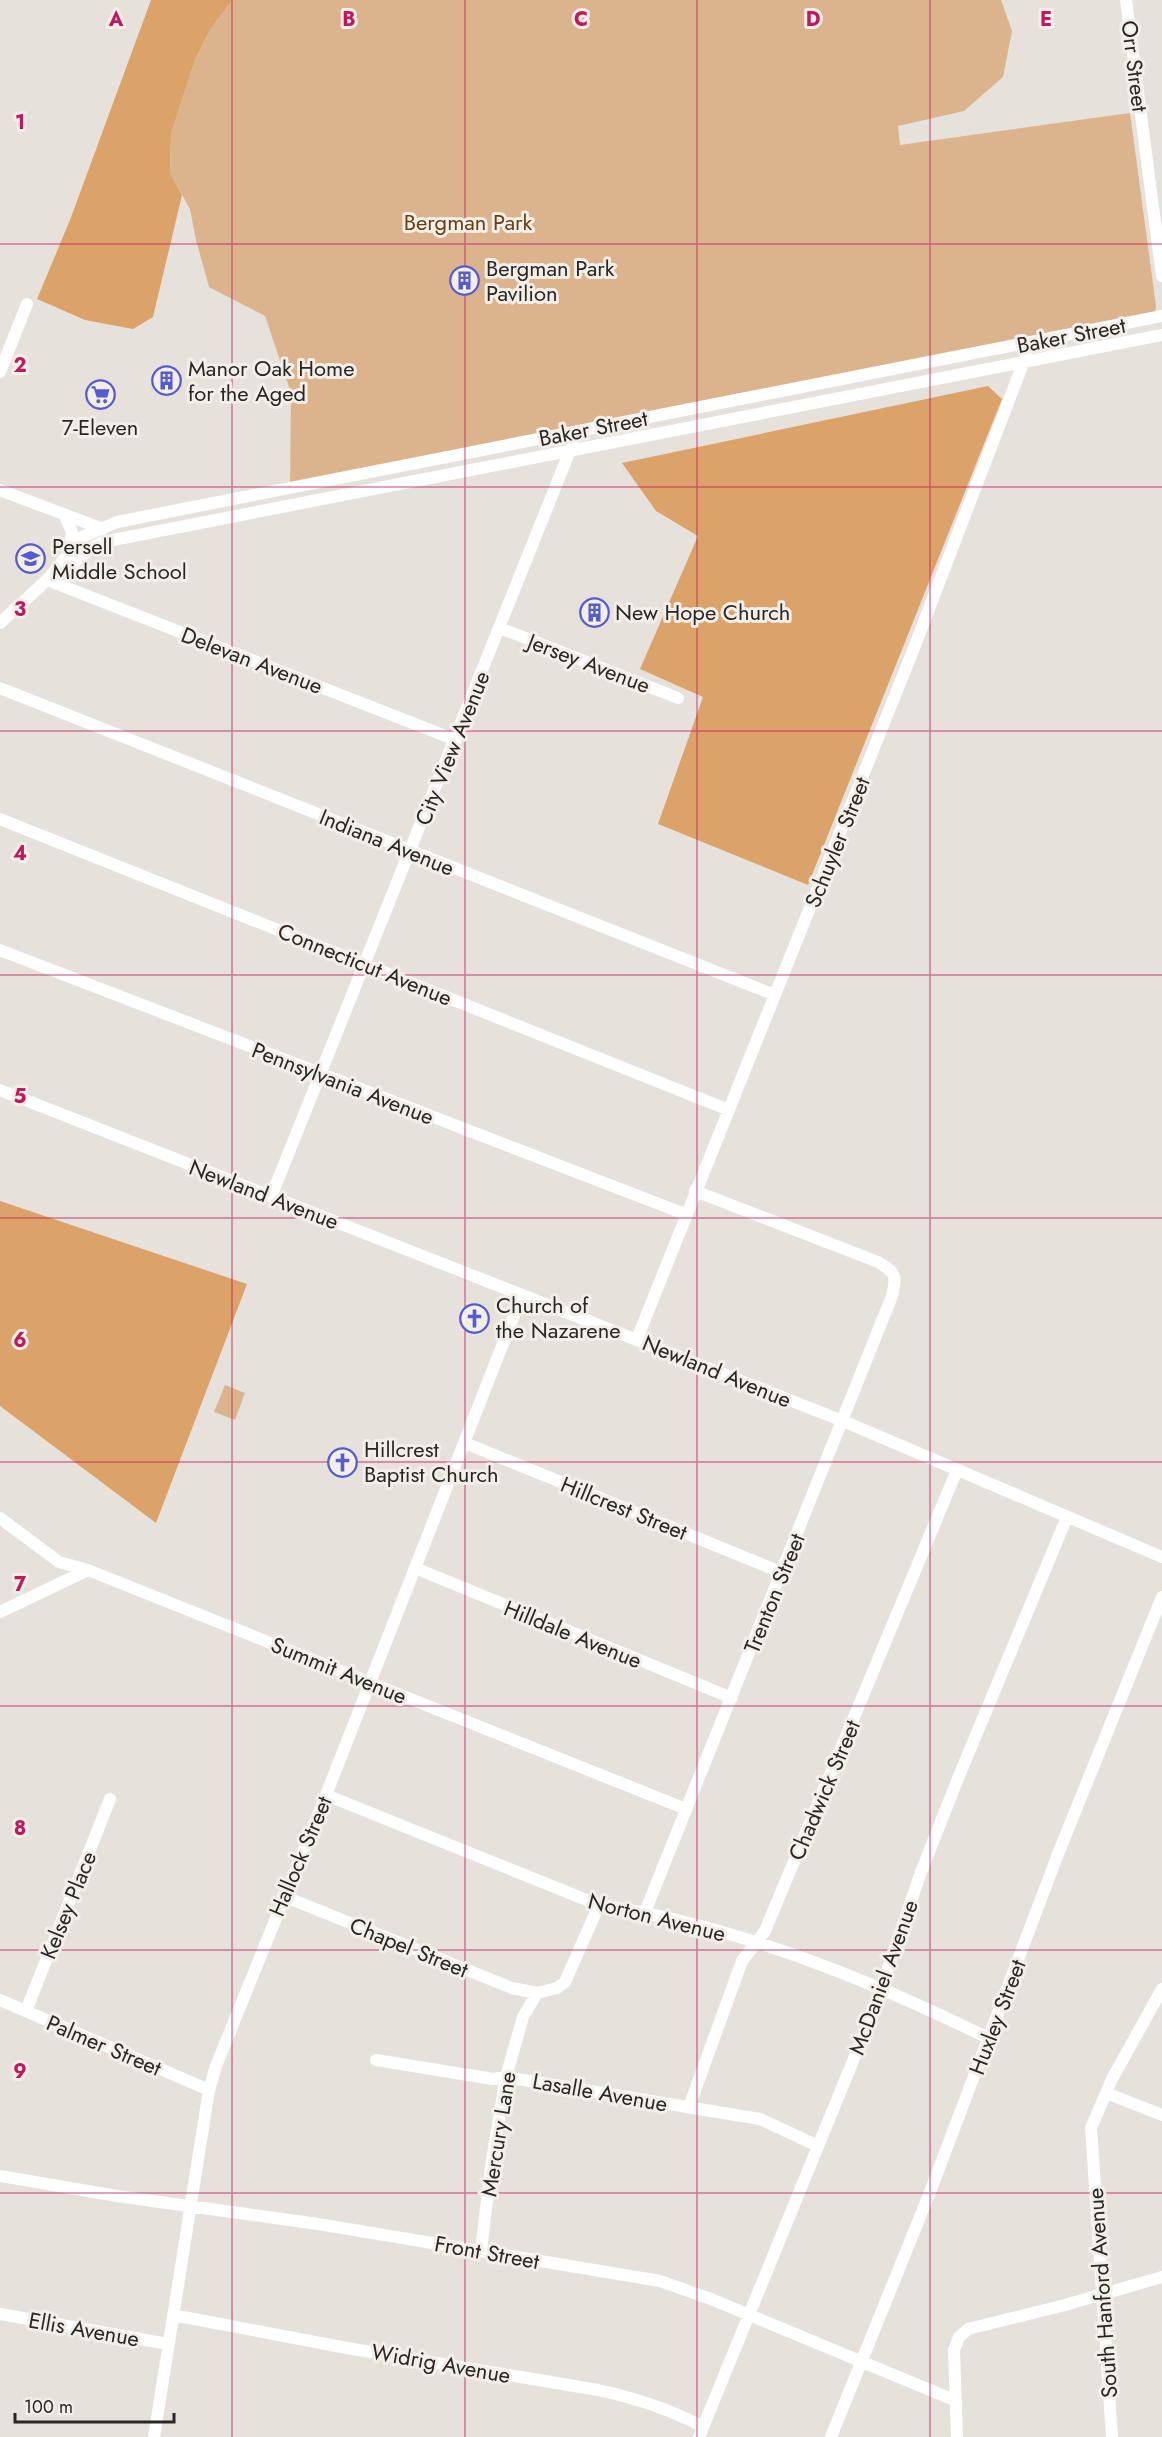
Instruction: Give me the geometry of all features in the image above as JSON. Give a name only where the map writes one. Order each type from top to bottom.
[{"type":"street","name":"Orr Street","points":[[1126,0],[1162,276]]},
{"type":"street","points":[[0,372],[27,304]]},
{"type":"street","name":"Baker Street","points":[[0,623],[47,580],[82,537],[100,528],[143,517],[1162,316]]},
{"type":"street","name":"Baker Street","points":[[47,580],[63,573],[92,547],[103,542],[1162,335]]},
{"type":"street","name":"Schuyler Street","points":[[637,1339],[908,664],[1031,343]]},
{"type":"street","name":"City View Avenue","points":[[271,1197],[501,628],[578,431]]},
{"type":"street","points":[[0,490],[100,528],[121,534],[142,534]]},
{"type":"street","points":[[65,516],[72,532],[69,554]]},
{"type":"street","name":"Delevan Avenue","points":[[47,580],[456,740]]},
{"type":"street","name":"Jersey Avenue","points":[[501,628],[678,698]]},
{"type":"street","name":"Indiana Avenue","points":[[0,688],[775,996]]},
{"type":"street","name":"Connecticut Avenue","points":[[0,819],[729,1110]]},
{"type":"street","name":"Pennsylvania Avenue","points":[[0,950],[685,1215]]},
{"type":"street","name":"Newland Avenue","points":[[0,1090],[843,1421],[1162,1557]]},
{"type":"street","name":"Trenton Street","points":[[645,1912],[783,1573],[892,1296],[896,1280],[892,1272],[878,1262],[695,1191]]},
{"type":"street","name":"Hallock Street","points":[[156,2437],[168,2344],[209,2090],[283,1896],[326,1795],[522,1295]]},
{"type":"street","name":"Hillcrest Street","points":[[465,1443],[783,1573]]},
{"type":"street","name":"Chadwick Street","points":[[689,2108],[742,1961],[769,1921],[957,1470]]},
{"type":"street","name":"McDaniel Avenue","points":[[701,2432],[881,1989],[921,1872],[946,1808],[1067,1517]]},
{"type":"street","name":"Summit Avenue","points":[[0,1518],[59,1562],[88,1570],[686,1809]]},
{"type":"street","name":"Hilldale Avenue","points":[[415,1568],[732,1698]]},
{"type":"street","points":[[0,1612],[88,1570]]},
{"type":"street","name":"Huxley Street","points":[[831,2437],[932,2187],[1062,1844],[1162,1597]]},
{"type":"street","name":"Norton Avenue","points":[[326,1795],[599,1905],[645,1912],[756,1943],[881,1989],[988,2038]]},
{"type":"street","name":"Kelsey Place","points":[[26,2011],[110,1799]]},
{"type":"street","name":"Chapel Street","points":[[283,1896],[512,1988],[537,1993]]},
{"type":"street","points":[[537,1993],[557,1988],[565,1982],[575,1964],[599,1905]]},
{"type":"street","name":"South Hanford Avenue","points":[[1112,2437],[1091,2128],[1106,2093],[1162,1989]]},
{"type":"street","name":"Mercury Lane","points":[[481,2251],[491,2166],[506,2077],[523,2017],[537,1993]]},
{"type":"street","name":"Palmer Street","points":[[0,2000],[209,2090]]},
{"type":"street","name":"Lasalle Avenue","points":[[376,2060],[493,2079],[506,2077],[760,2119],[818,2146]]},
{"type":"street","points":[[1106,2093],[1162,2115]]},
{"type":"street","name":"Front Street","points":[[0,2176],[117,2196],[318,2224],[660,2281],[711,2299],[954,2400]]},
{"type":"street","points":[[957,2437],[954,2350],[959,2337],[968,2329],[1162,2277]]},
{"type":"street","name":"Ellis Avenue","points":[[0,2314],[168,2344]]},
{"type":"street","name":"Widrig Avenue","points":[[173,2315],[347,2348],[633,2397],[659,2406],[701,2432]]},
{"type":"green space","name":"Bergman Park","points":[[233,0],[1001,0],[1012,31],[1003,77],[964,111],[898,126],[900,145],[1130,113],[1155,312],[290,485],[291,393],[265,316],[209,287],[190,209],[170,173],[171,134],[195,60],[211,28]]},
{"type":"green space","points":[[225,1385],[245,1393],[235,1420],[214,1412]]},
{"type":"shaded area","points":[[151,0],[233,0],[211,28],[195,60],[171,134],[170,173],[182,195],[153,317],[133,329],[85,320],[37,299],[70,220]]},
{"type":"shaded area","points":[[988,386],[1002,399],[808,885],[658,824],[703,697],[640,669],[698,536],[656,511],[622,463]]},
{"type":"shaded area","points":[[0,1201],[247,1284],[156,1523],[0,1406]]},
{"type":"place","name":"Bergman Park Pavilion","points":[[465,281]]},
{"type":"place","name":"Manor Oak Home for the Aged","points":[[167,381]]},
{"type":"place","name":"7-Eleven","points":[[100,395]]},
{"type":"place","name":"Persell Middle School","points":[[31,559]]},
{"type":"place","name":"New Hope Church","points":[[594,612]]},
{"type":"place","name":"Church of the Nazarene","points":[[475,1318]]},
{"type":"place","name":"Hillcrest Baptist Church","points":[[343,1462]]}]
